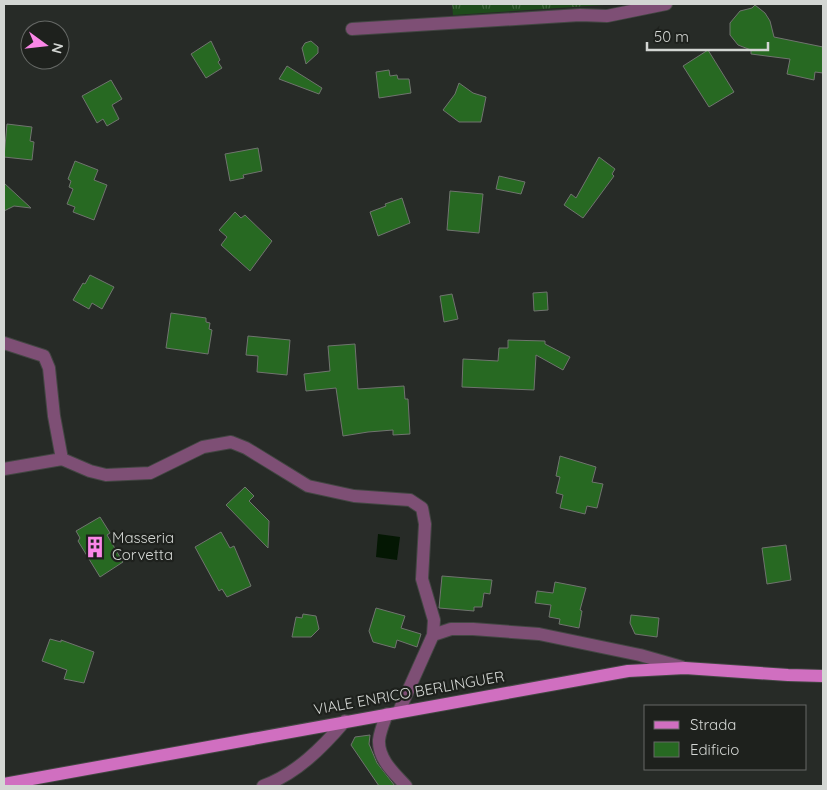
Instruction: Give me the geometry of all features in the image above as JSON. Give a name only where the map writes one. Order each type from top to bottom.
[{"type":"main road","name":"VIALE ENRICO BERLINGUER","points":[[4,782],[628,671],[685,668],[823,676]]},
{"type":"street","points":[[352,29],[580,15],[607,16],[666,4]]},
{"type":"street","points":[[4,343],[44,356],[49,368],[54,416],[62,459]]},
{"type":"street","points":[[4,469],[62,459],[90,471],[106,475],[150,473],[203,447],[231,442],[246,448],[308,486],[354,496],[410,500],[422,508],[425,524],[422,579],[434,620],[433,635],[379,739],[380,751],[384,762],[406,786]]},
{"type":"street","points":[[433,635],[451,629],[539,634],[640,655],[685,668]]},
{"type":"street","points":[[262,786],[279,780],[316,754],[345,721]]},
{"type":"green space","points":[[452,4],[619,4],[453,15]]},
{"type":"shaded area","points":[[378,534],[400,537],[397,560],[376,557]]},
{"type":"building","points":[[755,5],[765,13],[770,21],[774,37],[823,47],[823,73],[815,72],[814,80],[787,74],[790,59],[751,54],[751,50],[738,45],[730,35],[730,23],[740,11],[752,8]]},
{"type":"building","points":[[211,41],[222,68],[206,78],[191,54]]},
{"type":"building","points":[[311,41],[318,47],[318,53],[306,64],[302,48],[305,43]]},
{"type":"building","points":[[708,50],[734,92],[709,107],[683,66]]},
{"type":"building","points":[[287,66],[322,88],[319,94],[279,79]]},
{"type":"building","points":[[389,70],[390,76],[397,75],[398,79],[409,79],[411,93],[379,98],[376,72]]},
{"type":"building","points":[[111,80],[122,99],[112,105],[119,119],[107,126],[103,119],[97,123],[82,96]]},
{"type":"building","points":[[459,83],[473,93],[486,97],[481,122],[459,122],[443,110],[455,94]]},
{"type":"building","points":[[7,124],[32,127],[30,141],[34,142],[32,160],[4,157]]},
{"type":"building","points":[[258,148],[262,171],[243,175],[244,178],[230,181],[225,154]]},
{"type":"building","points":[[599,157],[615,169],[612,174],[614,176],[583,218],[564,205],[571,194],[576,198]]},
{"type":"building","points":[[75,161],[98,170],[94,180],[107,185],[94,220],[73,212],[75,207],[67,204],[73,189],[69,187],[71,181],[68,179]]},
{"type":"building","points":[[499,176],[525,182],[521,194],[496,189]]},
{"type":"building","points":[[4,183],[31,208],[14,206],[4,211]]},
{"type":"building","points":[[450,191],[483,194],[479,233],[447,230]]},
{"type":"building","points":[[402,198],[410,223],[378,236],[370,212]]},
{"type":"building","points":[[235,212],[241,218],[245,215],[272,241],[250,271],[221,245],[227,237],[219,230]]},
{"type":"building","points":[[90,275],[114,287],[102,309],[92,303],[89,309],[73,300]]},
{"type":"building","points":[[547,292],[548,310],[534,311],[533,293]]},
{"type":"building","points":[[452,294],[458,319],[444,322],[440,296]]},
{"type":"building","points":[[171,313],[206,318],[206,322],[210,323],[209,329],[212,330],[208,354],[166,348]]},
{"type":"building","points":[[248,336],[290,340],[287,375],[257,372],[258,356],[246,355]]},
{"type":"building","points":[[508,340],[545,341],[545,344],[570,357],[563,370],[536,355],[534,390],[462,387],[463,359],[498,361],[499,348],[508,348]]},
{"type":"building","points":[[355,344],[358,389],[404,386],[405,399],[408,399],[410,434],[393,435],[393,430],[343,436],[336,388],[306,391],[304,374],[330,371],[328,346]]},
{"type":"building","points":[[560,456],[596,467],[592,482],[603,484],[597,508],[587,506],[585,514],[560,508],[563,495],[556,493],[560,477],[556,476]]},
{"type":"building","points":[[245,487],[254,496],[249,501],[269,521],[268,548],[226,505]]},
{"type":"building","name":"Masseria Corvetta","points":[[100,517],[110,533],[107,535],[123,562],[100,577],[78,541],[80,538],[76,531]]},
{"type":"building","points":[[221,532],[230,548],[234,546],[251,586],[227,597],[222,589],[219,591],[195,547]]},
{"type":"building","points":[[786,545],[791,580],[767,584],[762,548]]},
{"type":"building","points":[[442,576],[492,580],[490,594],[484,593],[482,607],[474,607],[474,611],[439,608]]},
{"type":"building","points":[[555,582],[586,588],[580,610],[582,611],[579,628],[559,624],[560,619],[549,617],[551,605],[535,603],[537,591],[553,593]]},
{"type":"building","points":[[376,608],[405,616],[401,628],[421,634],[417,647],[397,640],[395,648],[373,642],[369,631]]},
{"type":"building","points":[[303,614],[316,616],[319,629],[311,637],[292,637],[296,617],[302,618]]},
{"type":"building","points":[[631,615],[659,618],[657,637],[635,634],[630,623]]},
{"type":"building","points":[[50,639],[61,642],[61,640],[94,652],[84,683],[64,679],[67,670],[42,661]]},
{"type":"building","points":[[370,735],[369,744],[377,763],[395,786],[379,786],[351,745],[355,737]]},
{"type":"place","name":"Masseria Corvetta","points":[[95,547]]}]
